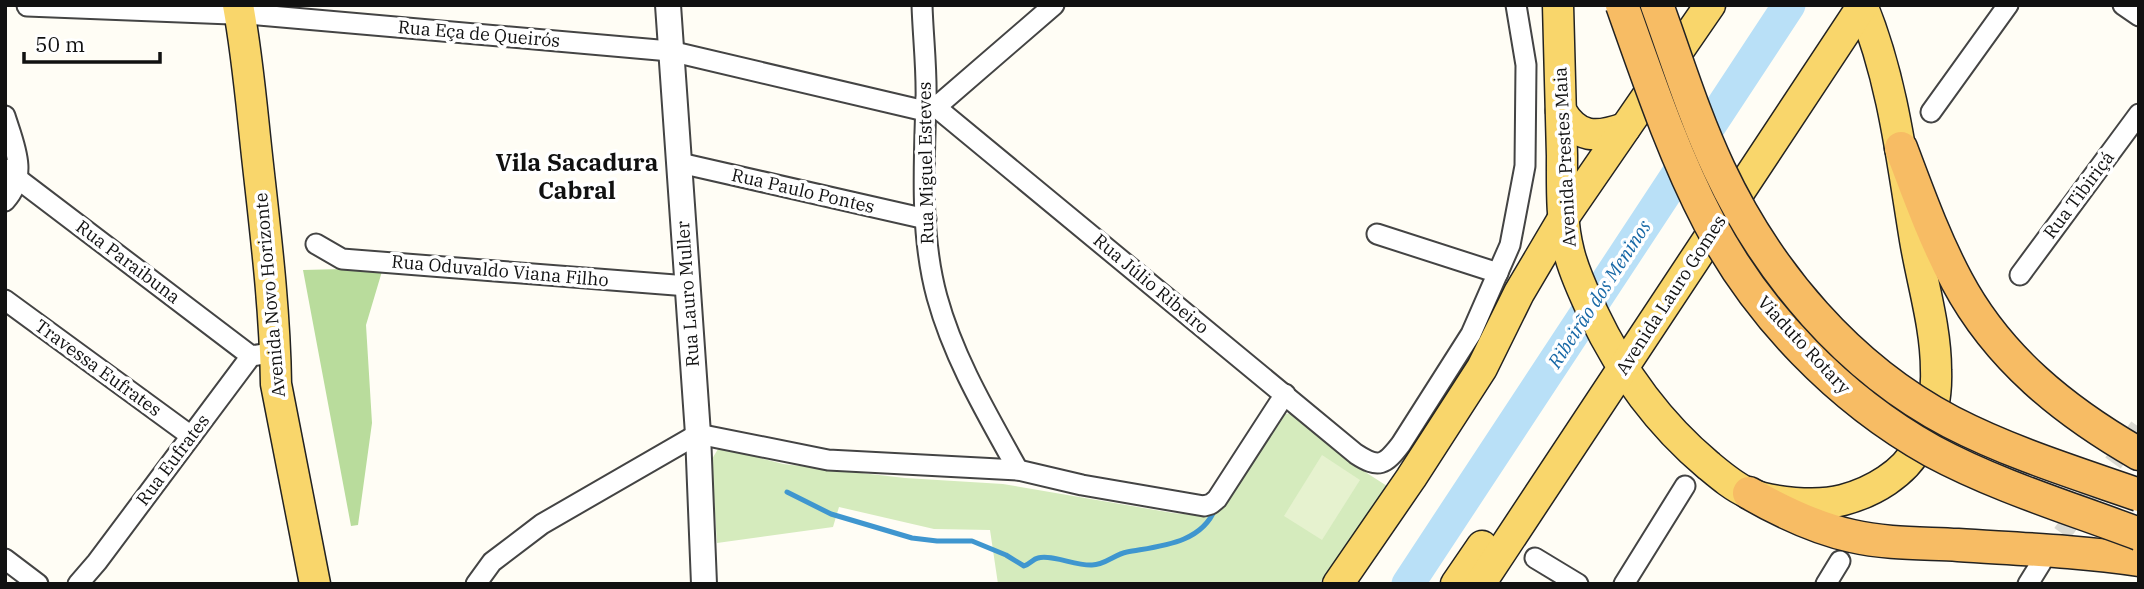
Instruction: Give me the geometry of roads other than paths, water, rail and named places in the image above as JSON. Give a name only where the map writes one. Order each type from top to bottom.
[{"type":"highway","name":"Viaduto Rotary","points":[[1622,5],[1657,102],[1709,221],[1746,282],[1814,361],[1878,416],[1933,451],[1977,472],[2139,534]]},
{"type":"highway","name":"Viaduto Rotary","points":[[1657,5],[1718,167],[1742,215],[1780,273],[1828,328],[1880,374],[1949,421],[2024,454],[2139,495]]},
{"type":"highway","points":[[1901,148],[1934,233],[1956,280],[1994,337],[2013,360],[2054,398],[2088,423],[2139,454]]},
{"type":"highway","points":[[1749,494],[1786,515],[1853,536],[1890,541],[2063,551],[2139,560]]},
{"type":"main road","name":"Avenida Prestes Maia","points":[[1558,5],[1564,218],[1566,242],[1576,274],[1612,349],[1675,435],[1717,472],[1749,494]]},
{"type":"main road","points":[[1338,584],[1482,368],[1508,283],[1564,218],[1710,5]]},
{"type":"main road","name":"Avenida Lauro Gomes","points":[[1456,584],[1839,5]]},
{"type":"main road","points":[[1749,494],[1814,504],[1855,497],[1889,480],[1902,469],[1919,446],[1934,402],[1937,368],[1901,148],[1877,48],[1862,5]]},
{"type":"main road","name":"Avenida Lauro Gomes","points":[[1480,584],[1612,349],[1812,78],[1862,5]]},
{"type":"main road","name":"Avenida Novo Horizonte","points":[[248,10],[265,227],[263,354],[276,384],[315,584]]},
{"type":"main road","name":"Avenida Novo Horizonte","points":[[248,10],[284,243],[295,381],[334,584]]},
{"type":"main road","points":[[1561,111],[1567,122],[1588,134],[1600,135],[1625,128]]},
{"type":"main road","points":[[1508,283],[1533,281],[1558,270],[1576,274]]},
{"type":"street","name":"Rua Lauro Muller","points":[[668,5],[698,434],[704,584]]},
{"type":"street","name":"Rua Miguel Esteves","points":[[922,5],[929,106],[926,219],[928,253],[937,297],[957,354],[1018,470]]},
{"type":"street","points":[[929,106],[1055,5]]},
{"type":"street","points":[[1377,234],[1508,283],[1510,245],[1525,166],[1526,65],[1516,5]]},
{"type":"street","points":[[1931,112],[2008,5]]},
{"type":"street","points":[[2123,5],[2139,16]]},
{"type":"street","name":"Rua Eça de Queirós","points":[[27,6],[248,10],[670,51],[929,106]]},
{"type":"street","name":"Rua Júlio Ribeiro","points":[[929,106],[1356,454],[1370,462],[1380,463],[1392,456],[1471,334],[1508,283]]},
{"type":"street","name":"Rua Tibiriçá","points":[[2020,275],[2139,114]]},
{"type":"street","points":[[5,116],[19,168],[12,174],[5,201]]},
{"type":"street","name":"Rua Paulo Pontes","points":[[680,163],[926,219]]},
{"type":"street","name":"Rua Paraibuna","points":[[12,174],[263,354]]},
{"type":"street","name":"Rua Oduvaldo Viana Filho","points":[[316,244],[342,259],[688,286]]},
{"type":"street","name":"Travessa Eufrates","points":[[5,300],[191,436]]},
{"type":"street","name":"Rua Eufrates","points":[[78,584],[191,436],[263,354]]},
{"type":"street","points":[[476,584],[492,562],[542,524],[698,434],[828,460],[1018,470],[1082,485],[1207,505],[1214,502],[1285,394]]},
{"type":"street","points":[[1624,584],[1685,486]]},
{"type":"street","points":[[1535,558],[1578,584]]},
{"type":"street","points":[[5,559],[38,584]]},
{"type":"street","points":[[1826,584],[1840,561]]},
{"type":"street","points":[[2028,584],[2041,563]]},
{"type":"waterway","name":"Ribeirão dos Meninos","points":[[1408,584],[1789,5]]},
{"type":"waterway","points":[[787,492],[831,514],[912,538],[972,541],[1006,555],[1024,566],[1043,557],[1097,565],[1123,553],[1165,545],[1200,530],[1215,509]]},
{"type":"tunnel","points":[[2045,557],[2139,427]]},
{"type":"district","name":"Vila Sacadura Cabral","points":[[577,177]]}]
